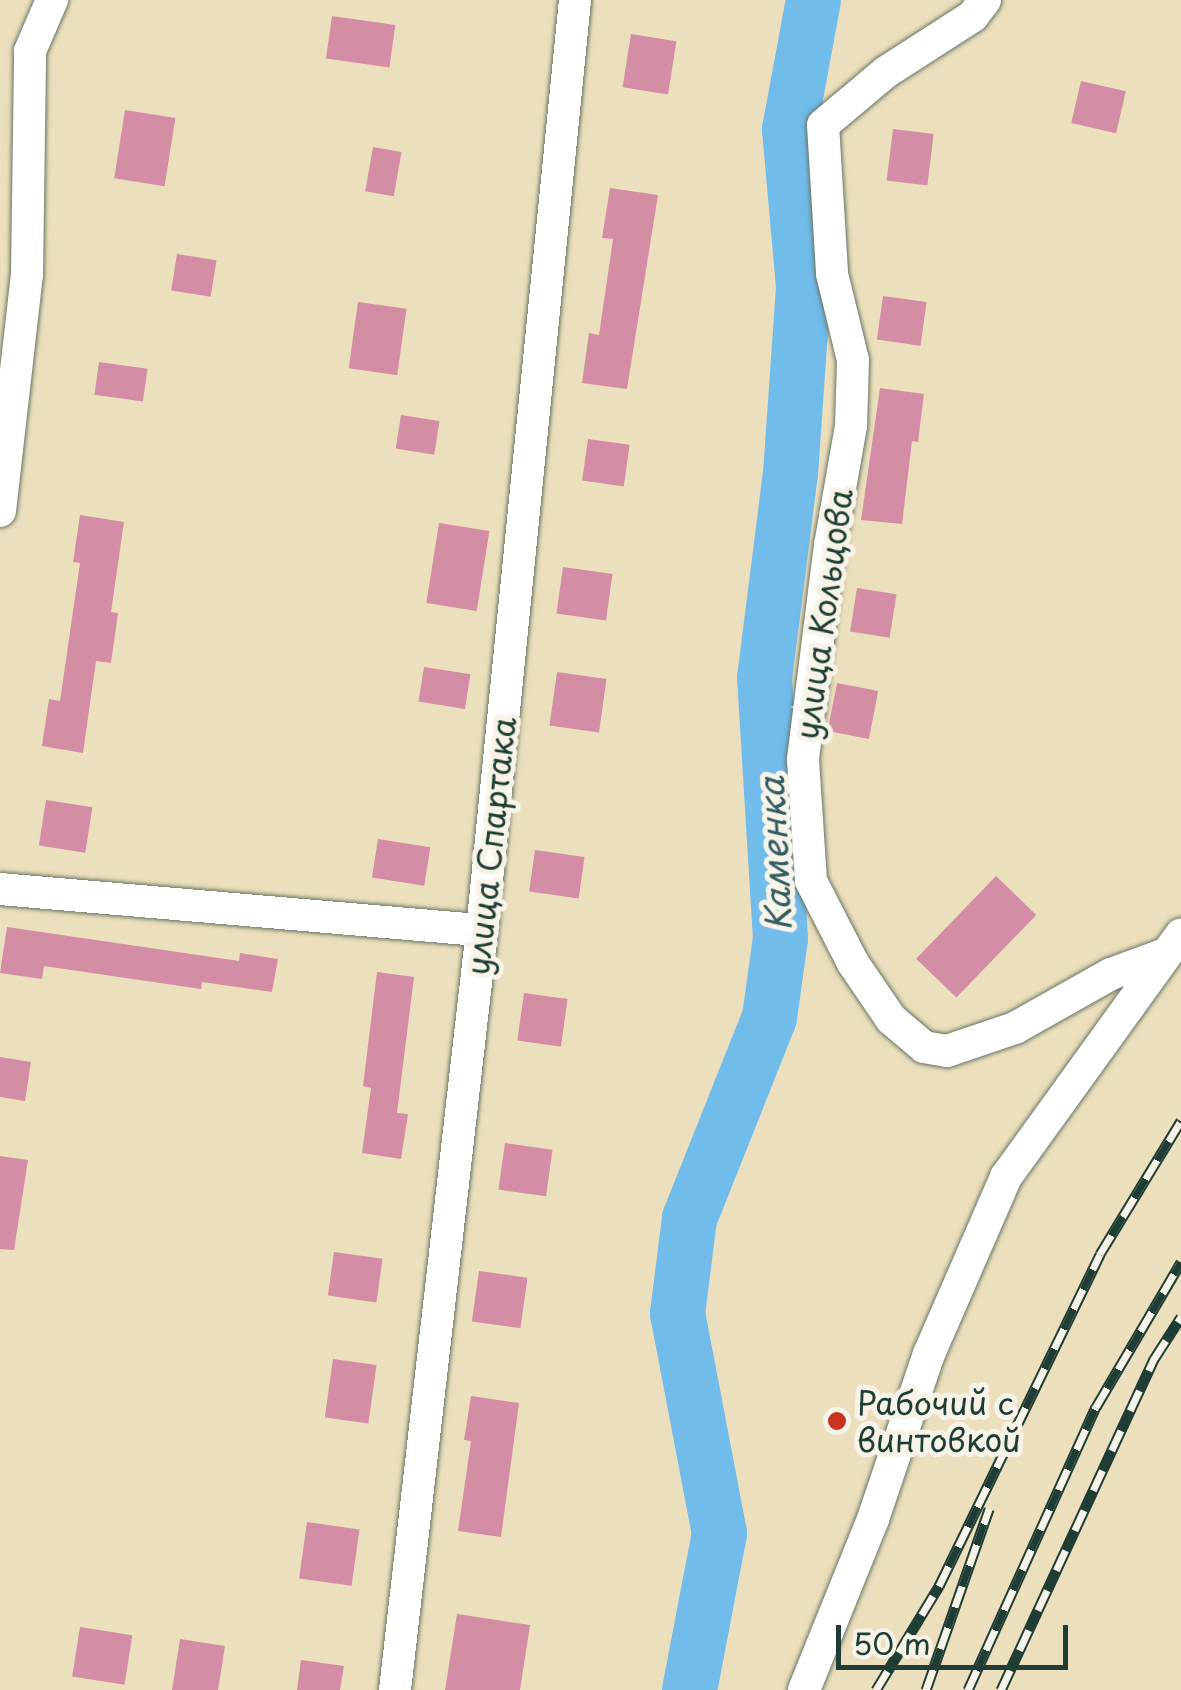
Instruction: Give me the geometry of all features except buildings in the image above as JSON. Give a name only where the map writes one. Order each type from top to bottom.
[{"type":"street","points":[[0,511],[27,275],[30,51],[52,0]]},
{"type":"street","name":"улица Спартака","points":[[395,1690],[482,930],[576,0]]},
{"type":"street","name":"улица Кольцова","points":[[986,0],[973,16],[886,72],[823,125],[832,274],[853,360],[851,426],[828,564],[803,760],[812,881],[854,963],[891,1019],[924,1047],[946,1050],[1015,1028],[1172,944]]},
{"type":"street","points":[[0,889],[482,930]]},
{"type":"street","points":[[804,1690],[873,1519],[929,1354],[1006,1177],[1172,944]]},
{"type":"waterway","name":"Каменка","points":[[689,1690],[719,1533],[677,1313],[689,1218],[769,1017],[780,938],[764,678],[790,473],[803,286],[789,129],[813,0]]},
{"type":"railway","points":[[876,1690],[939,1586],[1100,1254],[1181,1121]]},
{"type":"railway","points":[[968,1690],[1096,1407],[1181,1262]]},
{"type":"railway","points":[[1001,1690],[1154,1359],[1181,1317]]},
{"type":"railway","points":[[926,1690],[989,1509]]},
{"type":"place","name":"Рабочий с винтовкой","points":[[837,1421]]}]
